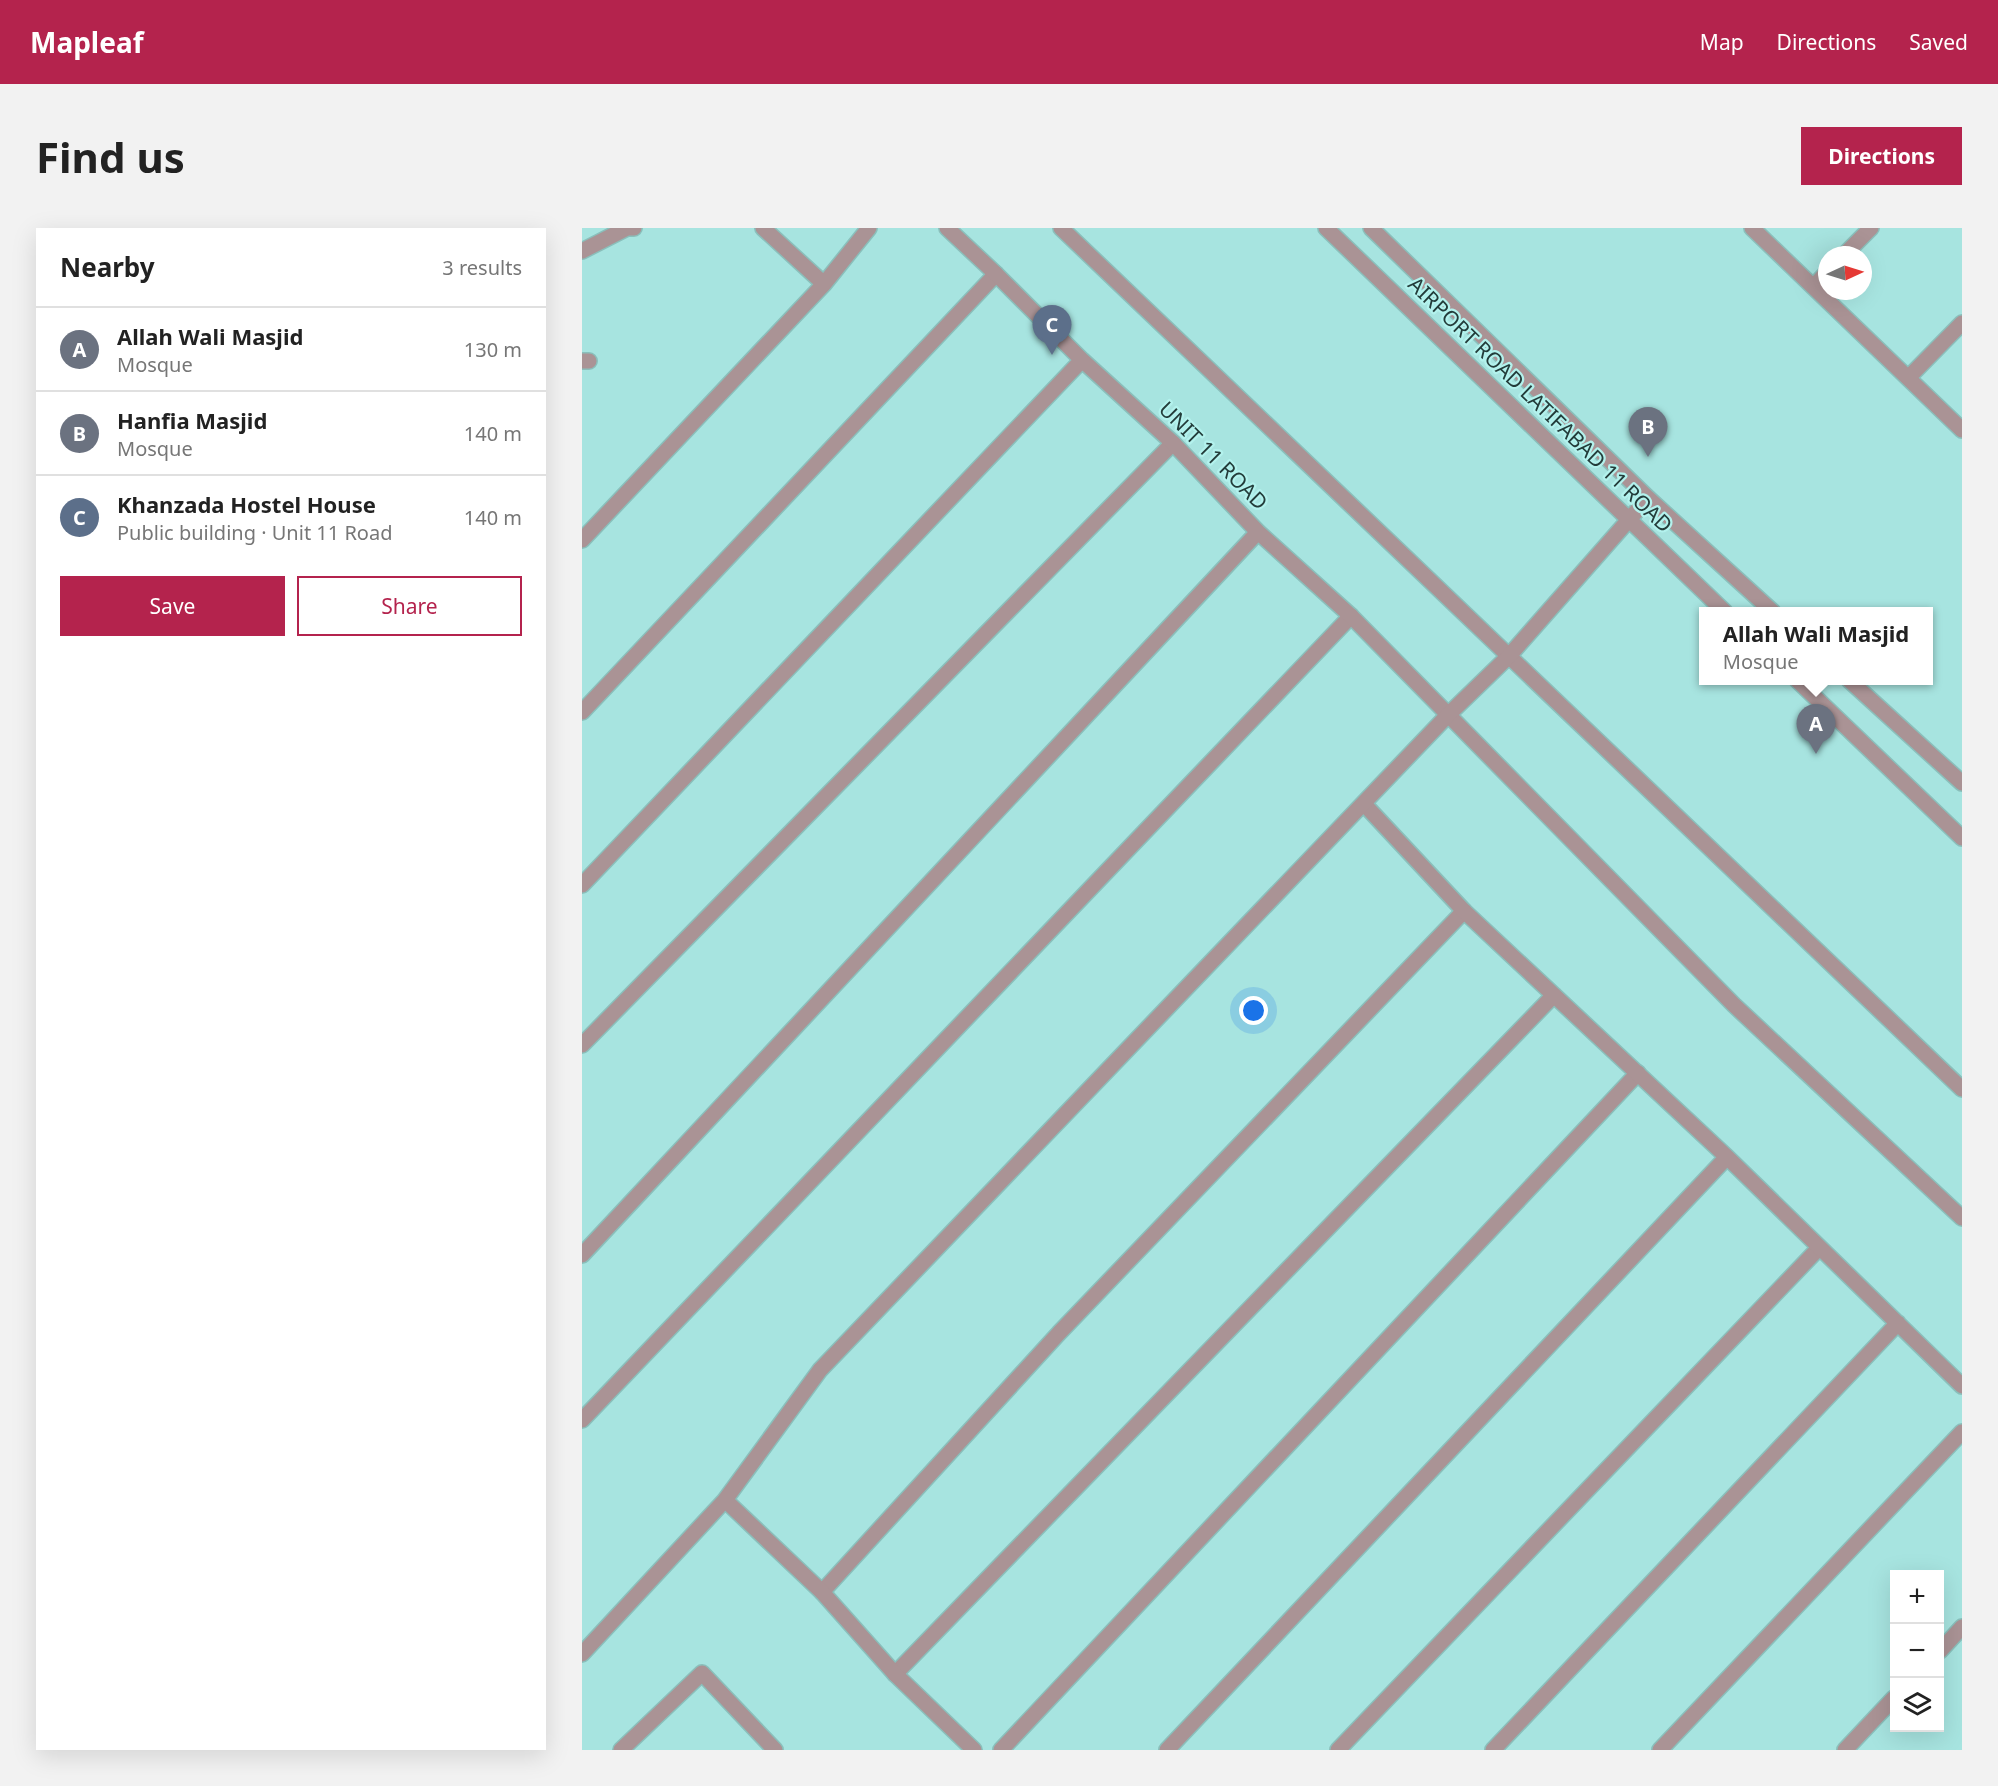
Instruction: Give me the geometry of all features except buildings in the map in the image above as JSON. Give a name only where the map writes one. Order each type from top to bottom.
[{"type":"street","points":[[582,251],[627,228],[634,228]]},
{"type":"street","points":[[763,228],[824,284]]},
{"type":"street","points":[[582,540],[824,284],[869,228]]},
{"type":"street","name":"UNIT 11 ROAD","points":[[947,228],[1082,360],[1173,443],[1257,531],[1351,616],[1734,1005],[1962,1218]]},
{"type":"street","points":[[1061,228],[1962,1089]]},
{"type":"street","name":"AIRPORT ROAD LATIFABAD 11 ROAD","points":[[1326,228],[1720,607]]},
{"type":"street","name":"AIRPORT ROAD LATIFABAD 11 ROAD","points":[[1371,228],[1648,498],[1768,607]]},
{"type":"street","points":[[1752,228],[1962,430]]},
{"type":"street","points":[[1853,246],[1871,228]]},
{"type":"street","points":[[582,712],[996,274]]},
{"type":"street","points":[[1814,286],[1818,282]]},
{"type":"street","points":[[1909,377],[1962,323]]},
{"type":"street","points":[[582,885],[1082,360]]},
{"type":"street","points":[[582,1046],[1173,443]]},
{"type":"street","points":[[582,1654],[725,1500],[820,1370],[1448,715],[1509,656],[1648,498]]},
{"type":"street","points":[[582,1255],[1257,531]]},
{"type":"street","points":[[582,1420],[1351,616]]},
{"type":"street","points":[[1801,685],[1962,838]]},
{"type":"street","points":[[1853,685],[1962,783]]},
{"type":"street","points":[[1364,804],[1464,911],[1727,1157],[1962,1386]]},
{"type":"street","points":[[822,1592],[1059,1334],[1464,911]]},
{"type":"street","points":[[895,1674],[1554,995]]},
{"type":"street","points":[[1001,1750],[1638,1074]]},
{"type":"street","points":[[1167,1750],[1727,1157]]},
{"type":"street","points":[[1338,1750],[1819,1248]]},
{"type":"street","points":[[1493,1750],[1898,1323]]},
{"type":"street","points":[[1660,1750],[1962,1432]]},
{"type":"street","points":[[725,1500],[822,1592],[895,1674],[974,1750]]},
{"type":"street","points":[[1944,1647],[1962,1628]]},
{"type":"street","points":[[621,1750],[702,1673],[775,1750]]},
{"type":"street","points":[[1845,1750],[1890,1702]]},
{"type":"place","name":"Khanzada Hostel House","points":[[1052,355]]},
{"type":"place","name":"Hanfia Masjid","points":[[1648,457]]},
{"type":"place","name":"Allah Wali Masjid","points":[[1816,754]]}]
